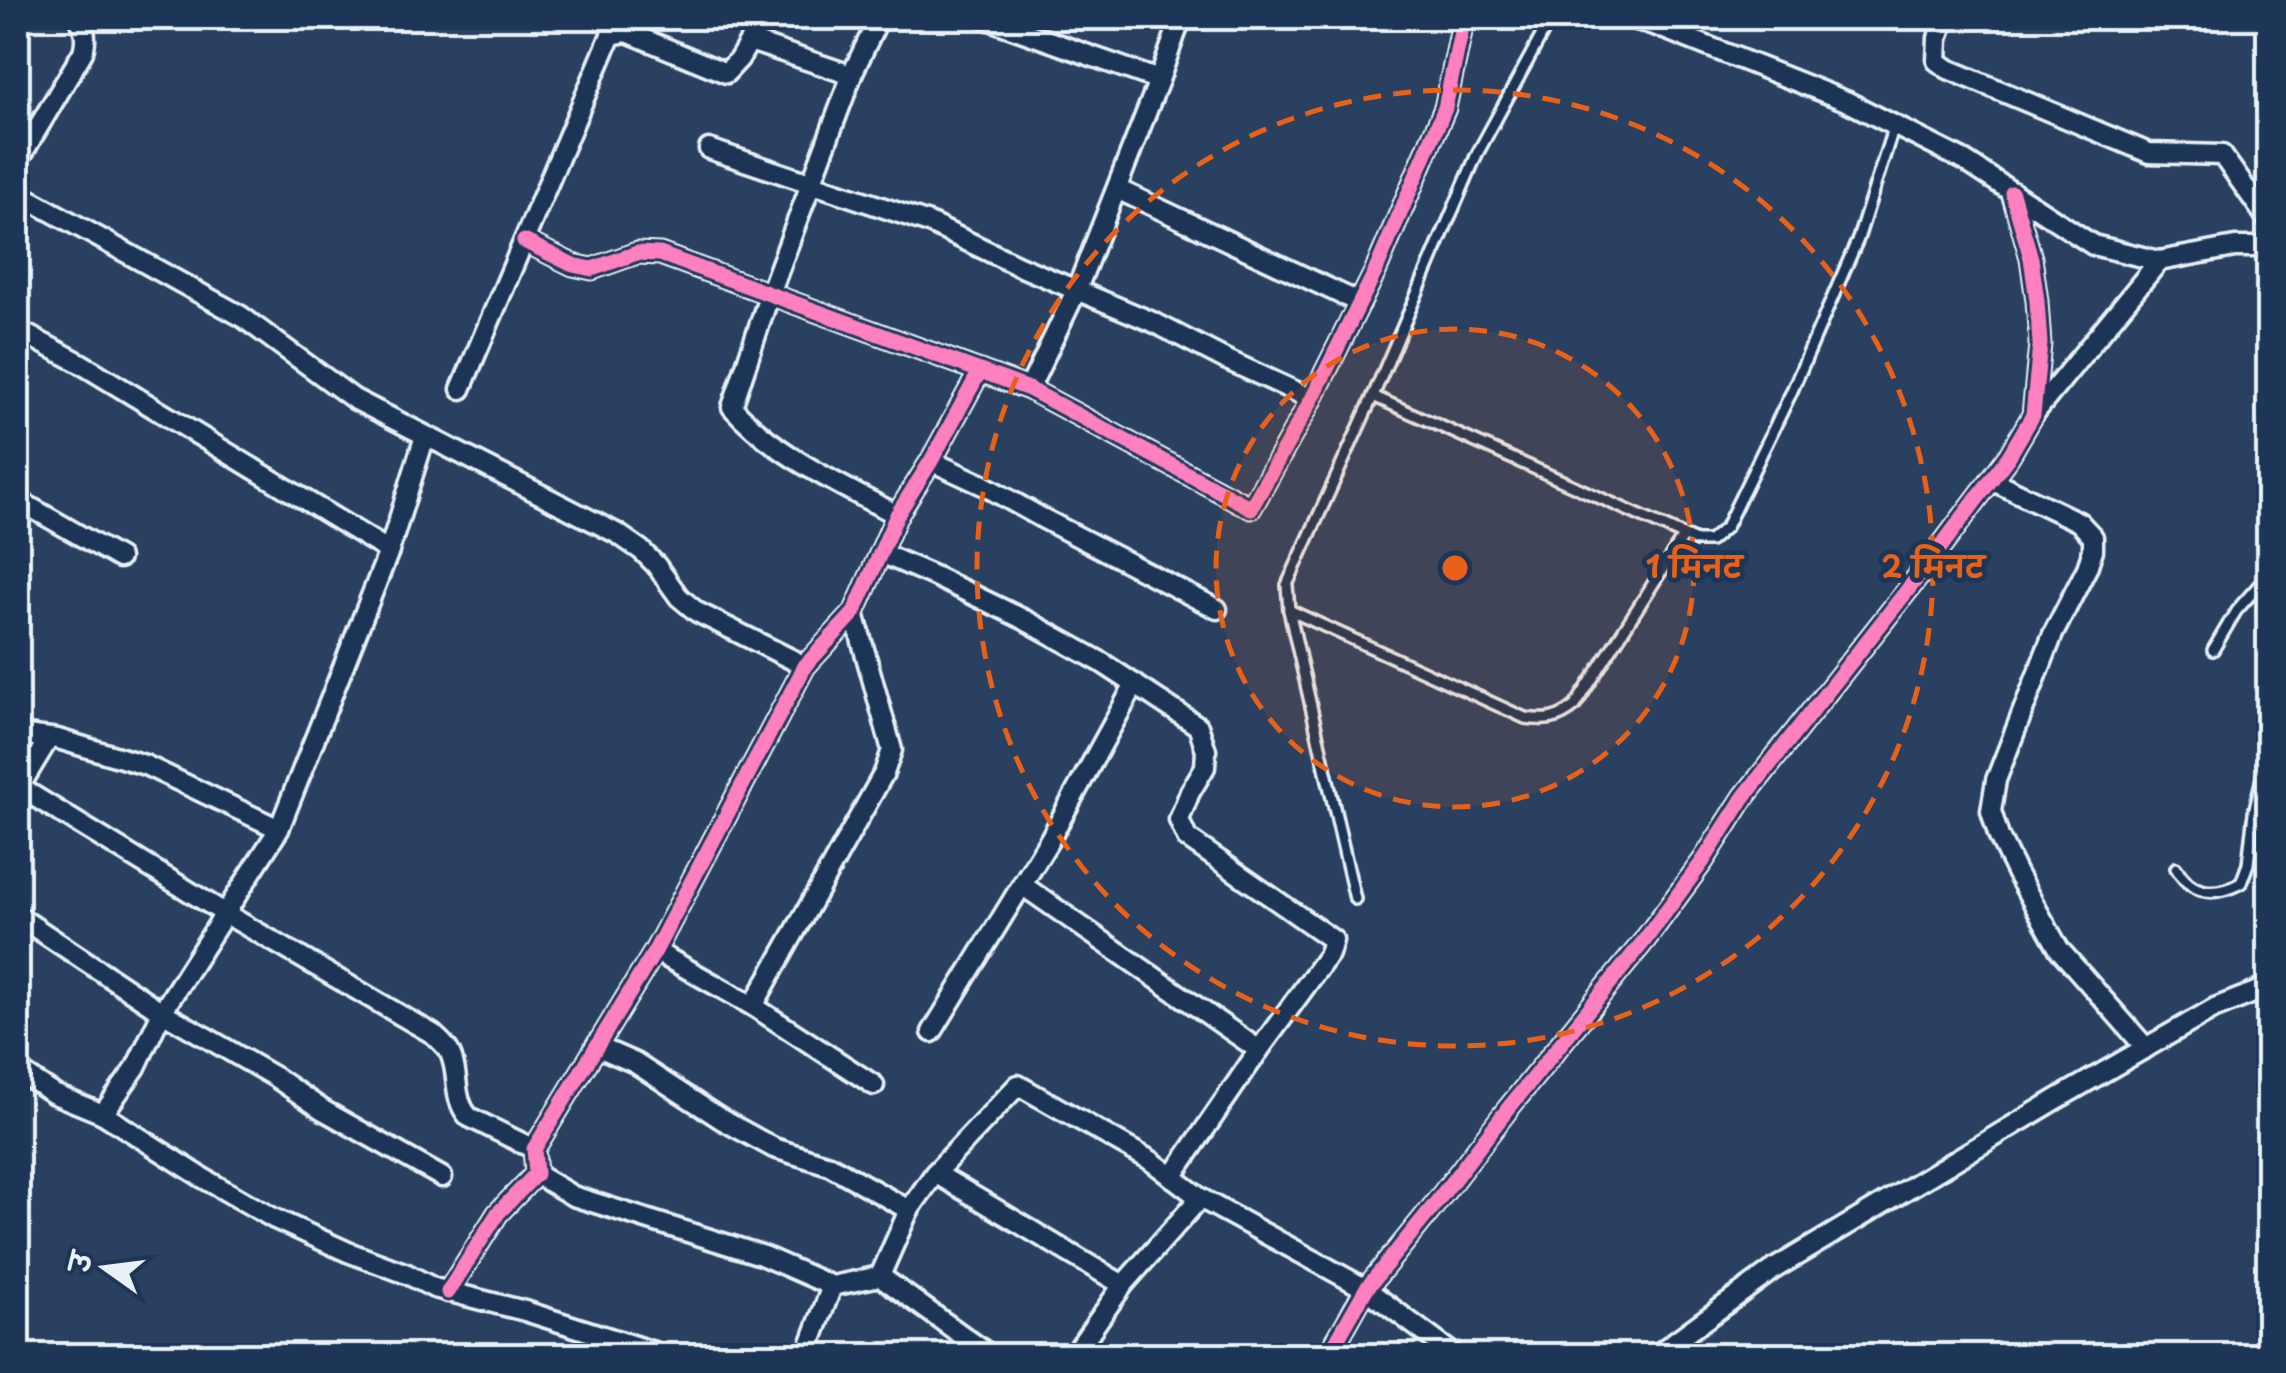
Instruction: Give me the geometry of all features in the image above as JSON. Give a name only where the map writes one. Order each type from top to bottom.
[{"type":"street","points":[[18,161],[83,52],[86,32],[79,18]]},
{"type":"street","points":[[461,389],[611,35],[628,32],[726,73],[763,18]]},
{"type":"street","points":[[879,18],[852,75],[732,407],[752,430],[808,468],[897,515]]},
{"type":"street","points":[[984,18],[1159,80]]},
{"type":"street","points":[[1030,389],[1118,190],[1181,18]]},
{"type":"street","points":[[524,241],[573,265],[592,269],[637,253],[660,254],[1030,389],[1251,508],[1312,399],[1376,270],[1445,108],[1464,18]]},
{"type":"street","points":[[1630,18],[1846,101],[1965,161],[2094,246],[2159,261],[2235,248],[2268,247]]},
{"type":"street","points":[[1945,18],[1938,38],[1937,61],[1948,69],[2149,153],[2222,154],[2268,220]]},
{"type":"street","points":[[750,40],[852,75]]},
{"type":"street","points":[[709,148],[929,222],[1019,266],[1156,323],[1312,399]]},
{"type":"street","points":[[1118,190],[1360,302]]},
{"type":"street","points":[[2012,192],[2032,258],[2037,302],[2040,344],[2034,415]]},
{"type":"street","points":[[18,194],[241,316],[344,393],[618,534],[641,550],[697,612],[806,666]]},
{"type":"street","points":[[1328,1356],[1366,1289],[1644,941],[1744,796],[1991,480],[2034,415],[2159,261]]},
{"type":"street","points":[[18,330],[80,363],[388,550]]},
{"type":"street","points":[[448,1292],[498,1212],[536,1174],[534,1149],[655,951],[806,666],[854,614],[897,515],[980,371]]},
{"type":"street","points":[[103,1114],[136,1067],[162,1012],[208,937],[279,829],[388,550],[425,436]]},
{"type":"street","points":[[931,460],[1217,609]]},
{"type":"street","points":[[1991,480],[2080,522],[2093,537],[2087,568],[2053,634],[1996,780],[1992,811],[1999,837],[2060,948],[2146,1048]]},
{"type":"street","points":[[18,500],[119,558]]},
{"type":"street","points":[[881,554],[1025,620],[1198,726],[1206,750],[1206,768],[1190,792],[1179,820],[1187,838],[1333,940],[1329,954],[1172,1176]]},
{"type":"street","points":[[753,1006],[884,773],[892,750],[854,614]]},
{"type":"street","points":[[932,1032],[1050,839],[1134,684]]},
{"type":"street","points":[[18,734],[48,738],[145,765],[279,829]]},
{"type":"street","points":[[48,738],[18,788],[433,1034],[447,1047],[452,1059],[462,1111],[534,1149]]},
{"type":"street","points":[[1022,885],[1259,1050]]},
{"type":"street","points":[[18,916],[162,1012],[442,1177]]},
{"type":"street","points":[[655,951],[753,1006],[874,1085]]},
{"type":"street","points":[[1655,1356],[1774,1269],[2214,1008],[2268,984]]},
{"type":"street","points":[[596,1046],[635,1064],[721,1120],[774,1148],[829,1165],[909,1210]]},
{"type":"street","points":[[18,1070],[54,1094],[103,1114],[273,1218],[348,1252],[448,1292],[525,1311],[666,1356]]},
{"type":"street","points":[[880,1276],[909,1210],[935,1173],[1018,1085],[1150,1160],[1200,1198],[1366,1289],[1456,1356]]},
{"type":"street","points":[[935,1173],[1123,1285]]},
{"type":"street","points":[[536,1174],[573,1196],[761,1256],[832,1286],[880,1276],[991,1356]]},
{"type":"street","points":[[1073,1356],[1123,1285],[1200,1198]]},
{"type":"street","points":[[806,1356],[832,1286]]},
{"type":"lane","points":[[1354,899],[1289,610],[1287,585],[1478,154],[1551,18]]},
{"type":"lane","points":[[1373,396],[1684,536],[1696,541],[1710,540],[1726,527],[1791,392],[1858,239],[1894,126]]},
{"type":"lane","points":[[1289,610],[1503,709],[1544,721],[1560,718],[1574,706],[1684,536]]},
{"type":"lane","points":[[2213,650],[2236,611],[2268,575]]},
{"type":"lane","points":[[2176,868],[2186,885],[2196,890],[2207,892],[2240,883],[2248,864],[2268,750]]},
{"type":"cycle path","points":[[524,241],[573,265],[592,269],[637,253],[660,254],[980,371],[1029,389],[1251,508],[1312,399],[1376,270],[1445,108],[1464,18]]},
{"type":"cycle path","points":[[1328,1356],[1366,1289],[1644,941],[1744,797],[2009,456],[2033,415],[2040,344],[2031,258],[2012,193]]},
{"type":"cycle path","points":[[448,1292],[498,1213],[536,1174],[534,1149],[655,951],[805,666],[854,613],[897,515],[980,371]]}]
